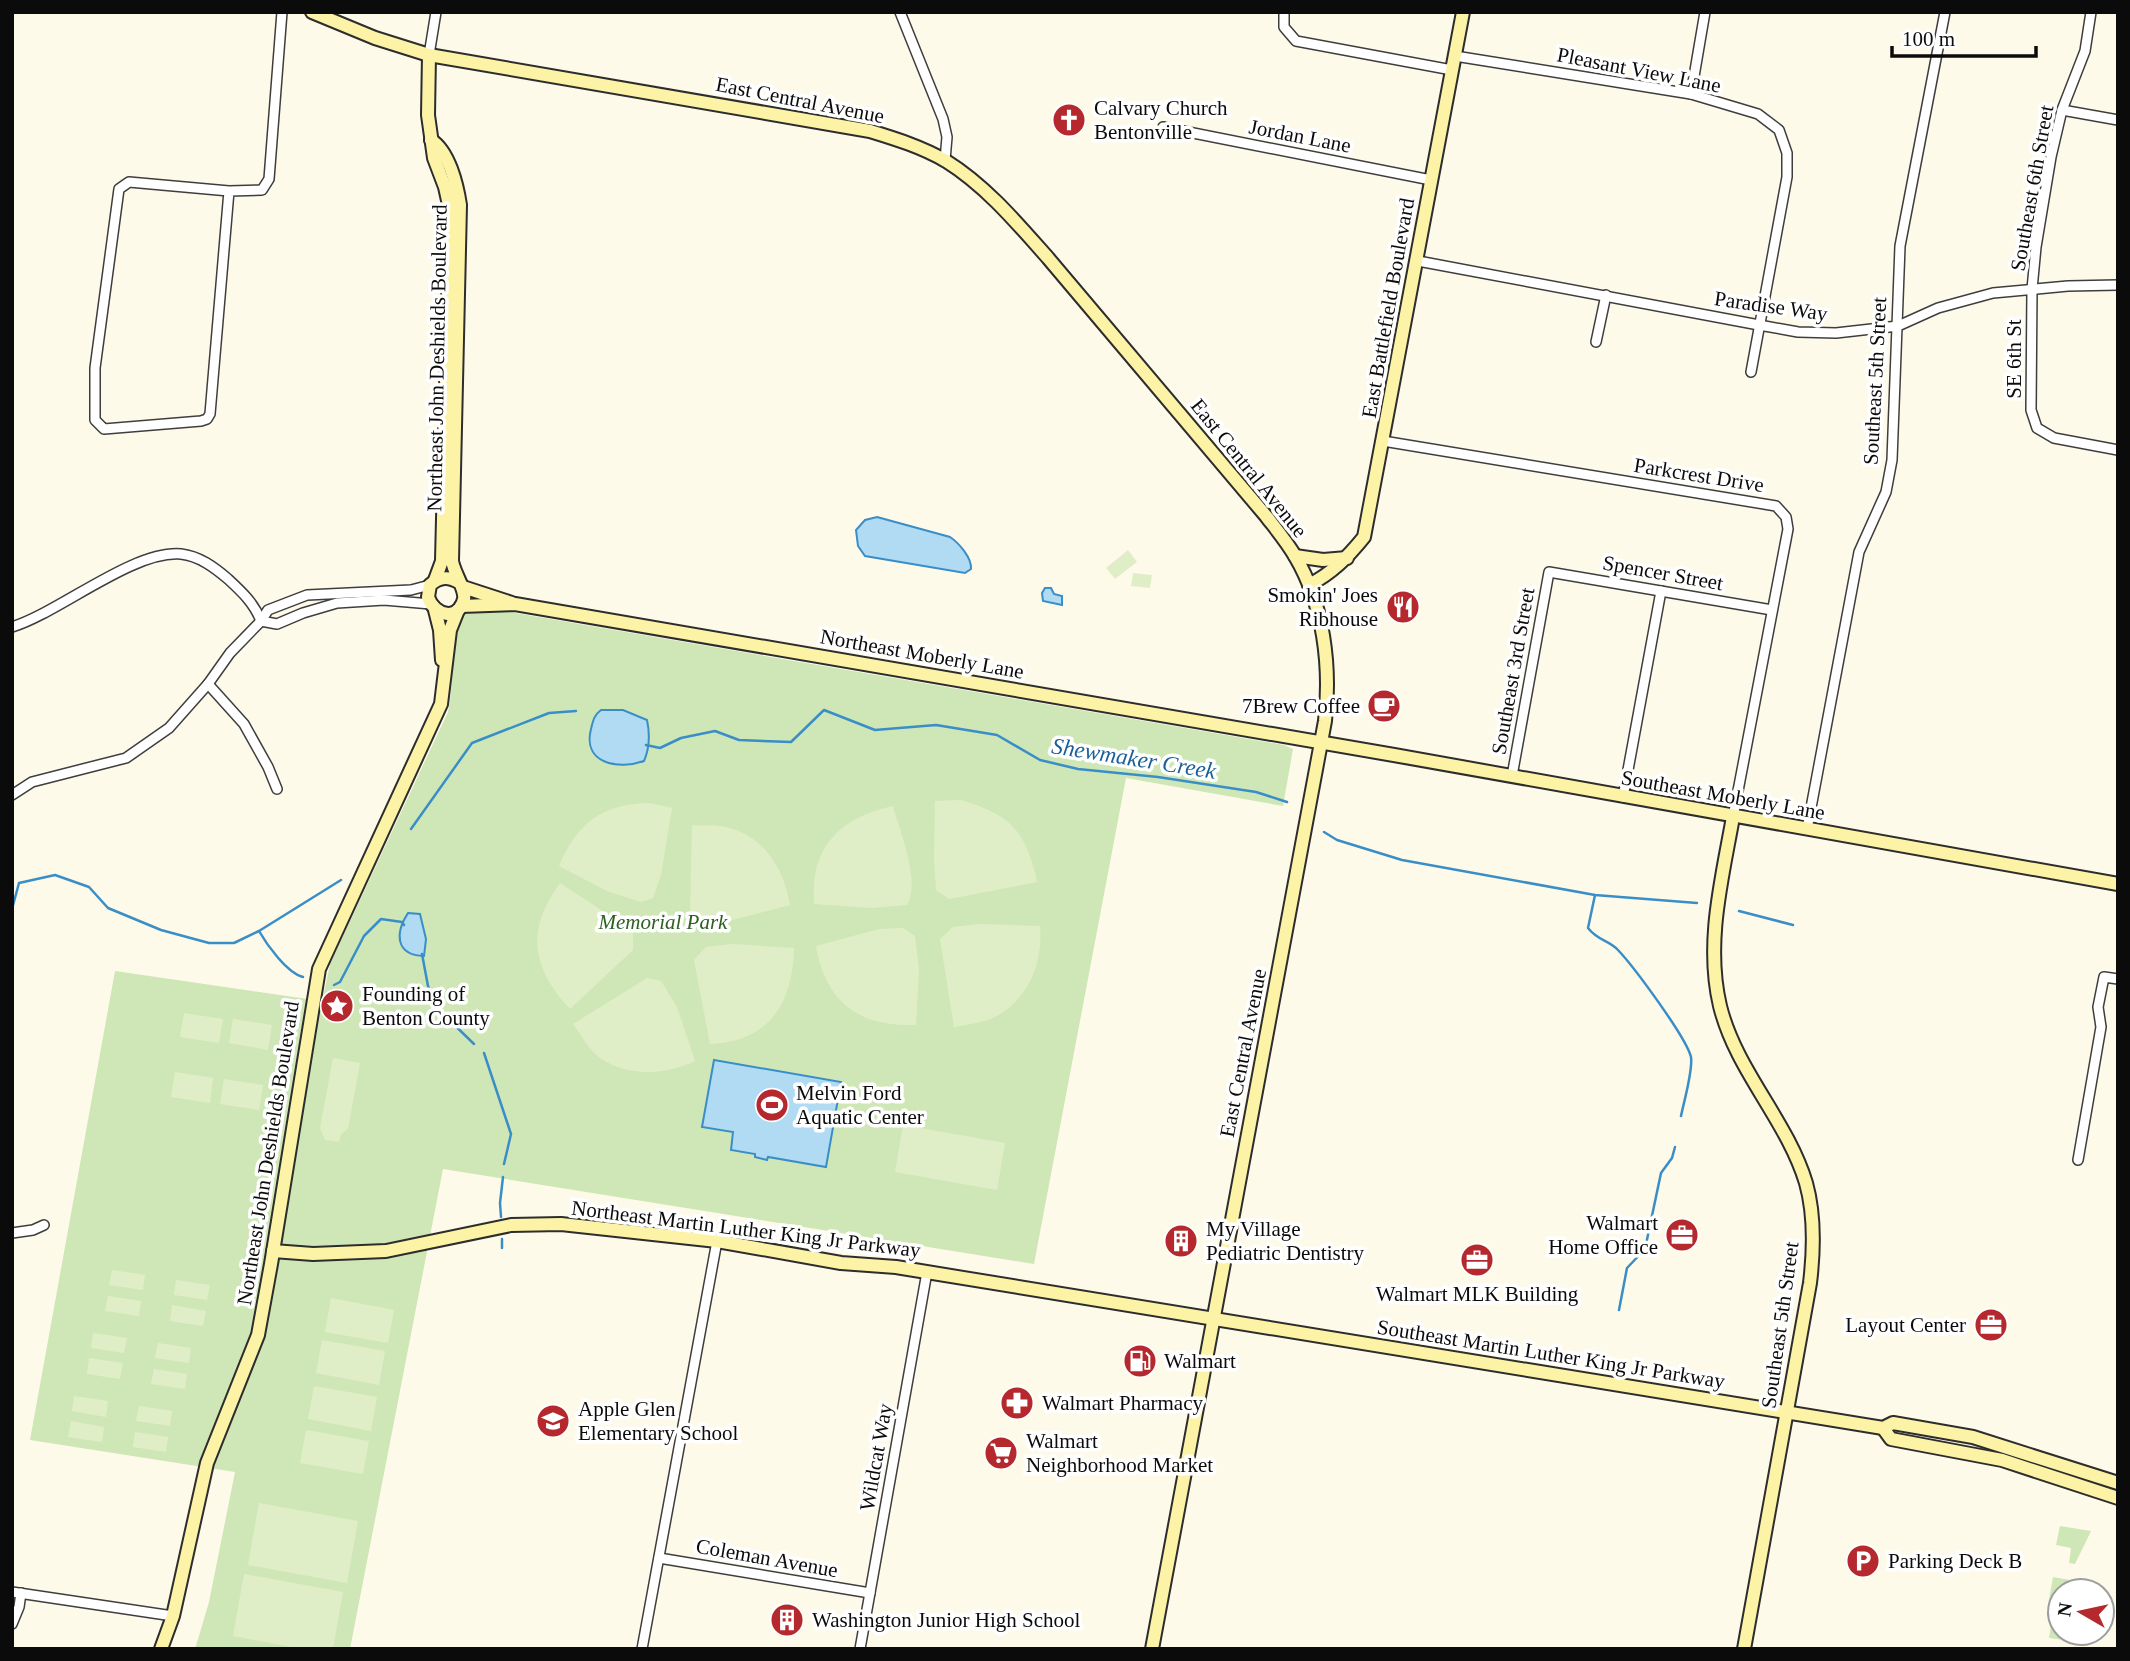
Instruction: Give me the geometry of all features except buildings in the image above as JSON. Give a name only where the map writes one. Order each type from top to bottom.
[{"type":"street","points":[[229,191],[210,414],[207,419],[104,429],[94,420],[95,368],[119,189],[129,182],[229,191],[262,190],[269,179],[282,12]]},
{"type":"street","name":"East Central Avenue","points":[[312,12],[375,38],[429,55],[870,131],[916,146],[944,160],[986,193],[1039,247],[1258,506],[1295,556],[1309,585],[1322,630],[1327,666],[1322,743],[1152,1649]]},
{"type":"street","points":[[429,55],[436,12]]},
{"type":"street","points":[[900,12],[943,119],[947,137],[944,160]]},
{"type":"street","points":[[1284,12],[1284,27],[1296,41],[1452,70]]},
{"type":"street","name":"East Battlefield Boulevard","points":[[1309,585],[1327,576],[1347,558],[1364,537],[1463,12]]},
{"type":"street","points":[[1691,94],[1705,12]]},
{"type":"street","name":"Southeast 5th Street","points":[[1807,829],[1859,552],[1886,492],[1892,460],[1900,246],[1945,12]]},
{"type":"street","name":"Southeast 6th Street","points":[[2032,289],[2051,157],[2062,110],[2085,51],[2091,12]]},
{"type":"street","name":"Northeast John Deshields Boulevard","points":[[429,55],[428,116],[433,158],[445,187],[450,225],[442,561],[433,582]]},
{"type":"street","name":"Pleasant View Lane","points":[[1455,55],[1691,94],[1758,114],[1779,130],[1787,153],[1787,177],[1751,372]]},
{"type":"street","points":[[2062,110],[2118,120]]},
{"type":"street","name":"Jordan Lane","points":[[1163,127],[1431,180]]},
{"type":"street","name":"Northeast John Deshields Boulevard","points":[[431,140],[440,146],[457,189],[460,205],[452,561],[455,575],[461,585]]},
{"type":"street","name":"Paradise Way","points":[[1418,261],[1759,325],[1836,333],[1898,326],[1947,306],[1993,293],[2118,285]]},
{"type":"street","name":"SE 6th St","points":[[2032,289],[2031,410],[2037,428],[2054,438],[2118,450]]},
{"type":"street","points":[[1595,342],[1606,295]]},
{"type":"street","name":"Parkcrest Drive","points":[[1383,441],[1776,506],[1786,517],[1788,529],[1733,817]]},
{"type":"street","points":[[12,627],[30,621],[121,572],[151,559],[178,554],[195,557],[216,569],[246,595],[261,621],[277,624],[337,603],[384,600],[433,607],[448,614],[459,608],[465,596],[461,585],[446,578],[411,590],[307,595],[268,610],[261,621],[230,653],[208,684],[169,728],[127,758],[32,782],[12,795]]},
{"type":"street","points":[[1295,556],[1323,560],[1347,558]]},
{"type":"street","name":"Spencer Street","points":[[1549,572],[1772,610]]},
{"type":"street","name":"Southeast 3rd Street","points":[[1512,776],[1549,572]]},
{"type":"street","points":[[433,582],[428,597],[433,607]]},
{"type":"street","name":"Northeast Moberly Lane","points":[[461,585],[515,604],[1322,743]]},
{"type":"street","points":[[1623,797],[1661,591]]},
{"type":"street","name":"Northeast Moberly Lane","points":[[459,608],[515,604]]},
{"type":"street","name":"Northeast John Deshields Boulevard","points":[[433,607],[440,630],[444,674]]},
{"type":"street","name":"Northeast John Deshields Boulevard","points":[[161,1649],[173,1616],[207,1463],[258,1335],[319,969],[441,704],[450,630],[459,608]]},
{"type":"street","points":[[208,684],[244,724],[277,789]]},
{"type":"street","name":"Southeast Moberly Lane","points":[[1322,743],[2118,884]]},
{"type":"street","name":"Southeast 5th Street","points":[[1733,817],[1713,944],[1717,993],[1735,1049],[1806,1182],[1812,1219],[1811,1276],[1744,1649]]},
{"type":"street","points":[[2078,1160],[2101,1027],[2098,1007],[2104,978],[2118,979]]},
{"type":"street","name":"Northeast Martin Luther King Jr Parkway","points":[[273,1251],[313,1254],[386,1251],[511,1225],[561,1224],[717,1241],[841,1264],[896,1266],[1213,1319]]},
{"type":"street","points":[[12,1233],[33,1230],[44,1225]]},
{"type":"street","points":[[642,1649],[717,1241]]},
{"type":"street","name":"Wildcat Way","points":[[860,1649],[927,1272]]},
{"type":"street","name":"Southeast Martin Luther King Jr Parkway","points":[[1213,1319],[1883,1428],[1894,1423],[1973,1437],[2118,1483]]},
{"type":"street","name":"Southeast Martin Luther King Jr Parkway","points":[[1883,1428],[1891,1439],[2002,1460],[2118,1498]]},
{"type":"street","name":"Coleman Avenue","points":[[659,1558],[870,1593]]},
{"type":"street","points":[[12,1624],[17,1593],[173,1616]]},
{"type":"green space","points":[[1128,550],[1137,562],[1115,579],[1106,568]]},
{"type":"green space","points":[[1133,573],[1152,575],[1150,588],[1131,586]]},
{"type":"green space","name":"Memorial Park","points":[[480,607],[1284,745],[1293,749],[1283,806],[1126,778],[1034,1264],[443,1169],[350,1649],[195,1649],[209,1602],[235,1472],[30,1440],[115,971],[322,1001],[330,964],[448,712],[457,624],[466,611]]},
{"type":"green space","points":[[961,800],[992,812],[1014,828],[1028,850],[1037,882],[949,899],[936,890],[935,801]]},
{"type":"green space","points":[[649,803],[672,808],[661,875],[653,898],[641,902],[607,891],[559,866],[574,838],[593,819],[618,807]]},
{"type":"green space","points":[[893,806],[911,870],[911,895],[907,905],[872,908],[814,904],[817,866],[832,838],[857,818]]},
{"type":"green space","points":[[692,825],[734,829],[758,843],[776,865],[790,905],[728,921],[702,924],[690,913]]},
{"type":"green space","points":[[560,883],[633,931],[633,950],[570,1009],[547,978],[538,948],[542,916]]},
{"type":"green space","points":[[979,924],[1040,926],[1036,965],[1026,988],[1008,1008],[987,1020],[954,1027],[940,939],[953,927]]},
{"type":"green space","points":[[903,928],[915,936],[919,969],[916,1025],[878,1022],[848,1008],[828,983],[821,966],[816,946],[879,929]]},
{"type":"green space","points":[[732,944],[794,948],[793,968],[783,1002],[774,1016],[762,1027],[731,1042],[710,1044],[694,960],[706,947]]},
{"type":"green space","points":[[647,978],[661,981],[677,1007],[695,1061],[660,1071],[623,1068],[596,1055],[573,1024]]},
{"type":"green space","points":[[184,1013],[223,1019],[219,1043],[180,1037]]},
{"type":"green space","points":[[233,1019],[272,1025],[268,1050],[229,1043]]},
{"type":"green space","points":[[333,1058],[360,1063],[348,1129],[341,1134],[339,1142],[325,1140],[320,1128]]},
{"type":"green space","points":[[175,1072],[213,1078],[210,1103],[171,1097]]},
{"type":"green space","points":[[224,1079],[263,1085],[259,1110],[220,1104]]},
{"type":"green space","points":[[903,1125],[1005,1143],[997,1190],[895,1172]]},
{"type":"green space","points":[[112,1270],[145,1275],[143,1290],[109,1285]]},
{"type":"green space","points":[[176,1280],[210,1285],[207,1300],[174,1295]]},
{"type":"green space","points":[[108,1296],[141,1301],[139,1316],[105,1311]]},
{"type":"green space","points":[[331,1298],[394,1310],[388,1343],[325,1332]]},
{"type":"green space","points":[[172,1305],[206,1311],[203,1326],[170,1321]]},
{"type":"green space","points":[[93,1333],[127,1338],[124,1353],[91,1348]]},
{"type":"green space","points":[[322,1340],[385,1351],[379,1385],[316,1373]]},
{"type":"green space","points":[[158,1343],[191,1348],[189,1363],[155,1358]]},
{"type":"green space","points":[[89,1358],[123,1363],[120,1379],[87,1374]]},
{"type":"green space","points":[[154,1369],[187,1374],[185,1389],[151,1384]]},
{"type":"green space","points":[[314,1386],[377,1397],[371,1431],[308,1419]]},
{"type":"green space","points":[[74,1396],[108,1401],[106,1417],[72,1411]]},
{"type":"green space","points":[[139,1406],[172,1411],[170,1426],[136,1421]]},
{"type":"green space","points":[[71,1421],[104,1427],[102,1442],[68,1437]]},
{"type":"green space","points":[[306,1430],[369,1441],[363,1474],[300,1463]]},
{"type":"green space","points":[[135,1432],[168,1437],[166,1452],[133,1447]]},
{"type":"green space","points":[[259,1503],[358,1521],[347,1583],[248,1565]]},
{"type":"green space","points":[[2060,1526],[2091,1531],[2075,1564],[2069,1563],[2071,1548],[2056,1545]]},
{"type":"green space","points":[[244,1574],[343,1592],[333,1649],[302,1649],[233,1636]]},
{"type":"water","points":[[877,517],[950,537],[964,551],[971,569],[965,573],[865,556],[858,546],[856,530],[865,520]]},
{"type":"water","points":[[1045,588],[1051,588],[1054,594],[1062,596],[1062,605],[1043,601],[1042,593]]},
{"type":"water","points":[[601,710],[623,710],[647,720],[649,740],[644,761],[624,765],[605,762],[597,757],[590,741],[591,729]]},
{"type":"water","points":[[408,913],[420,914],[426,939],[424,956],[407,952],[400,942],[401,928]]},
{"type":"water","name":"Melvin Ford Aquatic Center","points":[[714,1060],[841,1082],[826,1167],[768,1157],[767,1160],[755,1157],[755,1154],[731,1150],[733,1132],[702,1127]]},
{"type":"waterway","name":"Shewmaker Creek","points":[[646,745],[660,748],[681,738],[715,731],[739,740],[791,742],[824,710],[875,730],[936,725],[997,735],[1040,760],[1078,769],[1158,777],[1256,792],[1287,802]]},
{"type":"waterway","name":"Shewmaker Creek","points":[[411,829],[472,743],[549,713],[576,711]]},
{"type":"waterway","name":"Shewmaker Creek","points":[[1324,832],[1337,840],[1402,860],[1595,895],[1697,903]]},
{"type":"waterway","name":"Shewmaker Creek","points":[[12,909],[19,883],[55,875],[89,887],[108,908],[161,930],[209,943],[234,943],[259,931],[341,880]]},
{"type":"waterway","points":[[1595,895],[1588,928],[1615,947],[1626,959],[1670,1019],[1691,1057],[1690,1078],[1681,1116]]},
{"type":"waterway","name":"Shewmaker Creek","points":[[1739,911],[1793,925]]},
{"type":"waterway","points":[[334,985],[340,982],[364,936],[381,919],[402,922],[404,925]]},
{"type":"waterway","points":[[259,931],[284,964],[303,977]]},
{"type":"waterway","points":[[422,954],[428,986],[436,1007],[474,1044]]},
{"type":"waterway","points":[[484,1053],[511,1134],[504,1164]]},
{"type":"waterway","points":[[1619,1310],[1627,1268],[1645,1249],[1661,1173],[1672,1158],[1675,1147]]},
{"type":"waterway","points":[[501,1217],[503,1177]]},
{"type":"waterway","points":[[502,1239],[502,1248]]},
{"type":"place","name":"Calvary Church Bentonville","points":[[1069,120]]},
{"type":"place","name":"Smokin' Joes Ribhouse","points":[[1403,607]]},
{"type":"place","name":"7Brew Coffee","points":[[1384,706]]},
{"type":"place","name":"Founding of Benton County","points":[[337,1006]]},
{"type":"place","name":"Melvin Ford Aquatic Center","points":[[772,1105]]},
{"type":"place","name":"Walmart Home Office","points":[[1682,1235]]},
{"type":"place","name":"My Village Pediatric Dentistry","points":[[1181,1241]]},
{"type":"place","name":"Walmart MLK Building","points":[[1477,1260]]},
{"type":"place","name":"Layout Center","points":[[1991,1325]]},
{"type":"place","name":"Walmart","points":[[1140,1361]]},
{"type":"place","name":"Walmart Pharmacy","points":[[1017,1403]]},
{"type":"place","name":"Apple Glen Elementary School","points":[[553,1421]]},
{"type":"place","name":"Walmart Neighborhood Market","points":[[1001,1453]]},
{"type":"place","name":"Parking Deck B","points":[[1863,1561]]},
{"type":"place","name":"Washington Junior High School","points":[[787,1620]]}]
